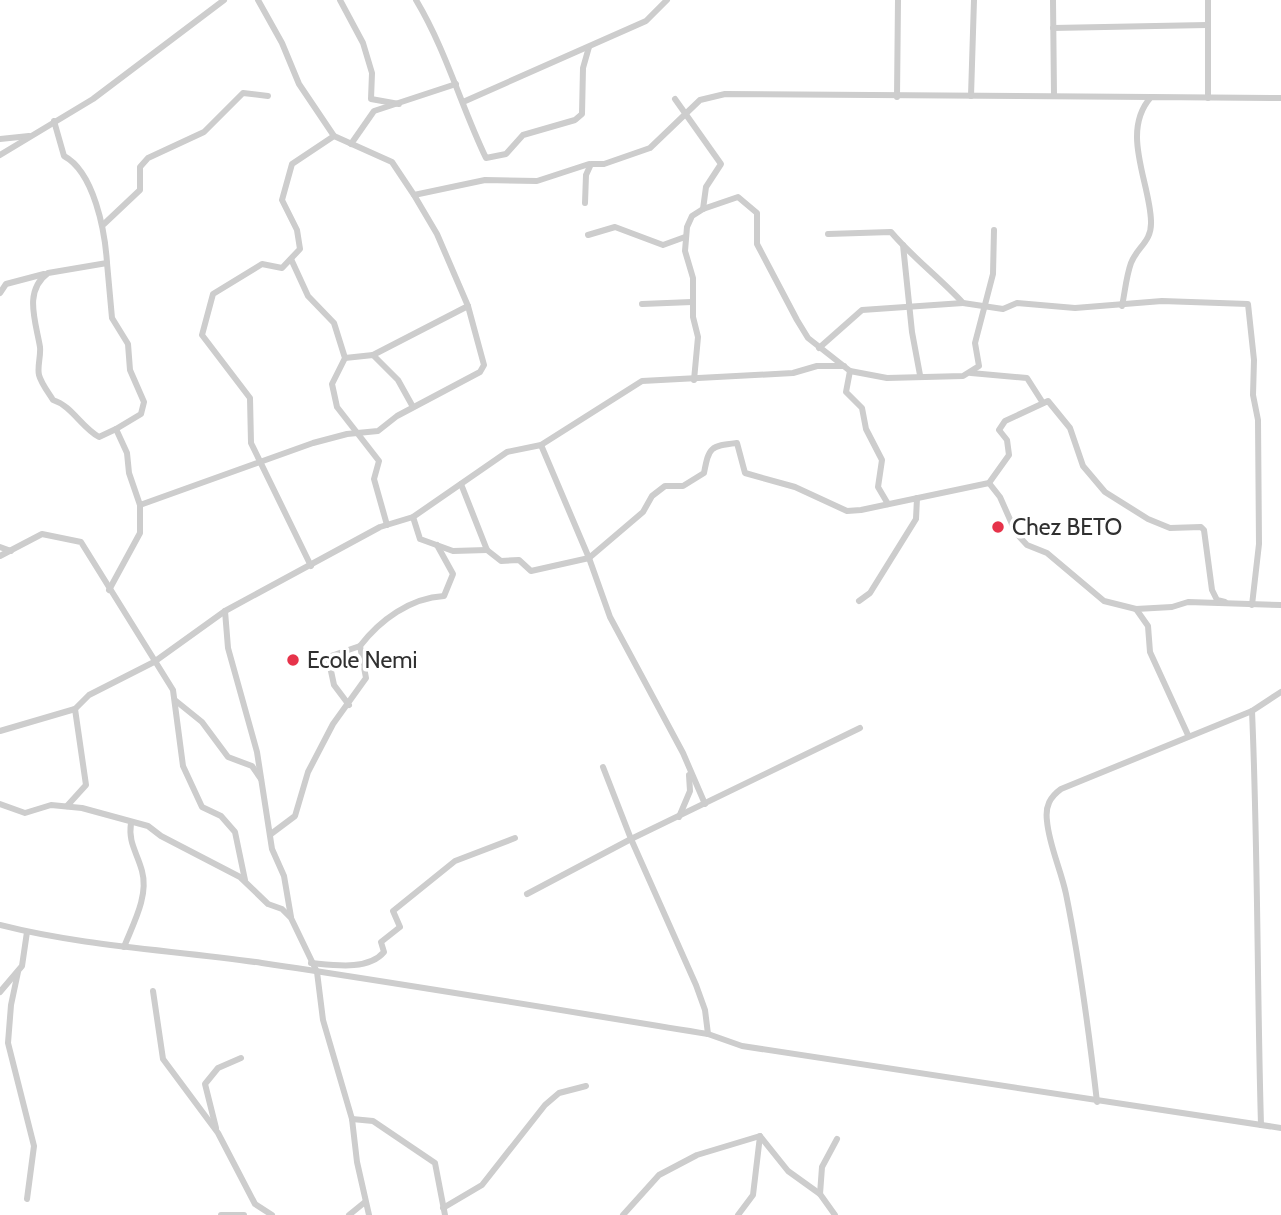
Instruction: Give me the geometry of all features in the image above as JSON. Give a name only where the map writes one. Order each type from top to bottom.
[{"type":"street","points":[[0,155],[93,99],[224,0]]},
{"type":"street","points":[[140,505],[313,443],[378,431],[413,407],[480,372],[484,365],[468,306],[438,234],[414,195],[392,162],[334,136],[299,84],[282,43],[258,0]]},
{"type":"street","points":[[340,0],[369,60],[372,73],[371,99],[399,104]]},
{"type":"street","points":[[416,0],[447,58],[486,159],[506,154],[523,135],[575,120],[582,114],[583,68],[589,47]]},
{"type":"street","points":[[463,102],[649,19],[667,0]]},
{"type":"street","points":[[897,97],[898,0]]},
{"type":"street","points":[[971,96],[974,0]]},
{"type":"street","points":[[1053,0],[1054,95]]},
{"type":"street","points":[[1208,0],[1208,99]]},
{"type":"street","points":[[1054,28],[1208,25]]},
{"type":"street","points":[[351,144],[374,111],[456,84]]},
{"type":"street","points":[[104,224],[140,190],[140,167],[148,158],[204,132],[243,93],[268,96]]},
{"type":"street","points":[[414,195],[485,180],[537,181],[591,164],[604,164],[650,148],[700,100],[724,94],[1281,99]]},
{"type":"street","points":[[1122,306],[1131,261],[1148,241],[1151,221],[1138,148],[1142,108],[1152,97]]},
{"type":"street","points":[[675,99],[721,164],[706,187],[703,209]]},
{"type":"street","points":[[48,273],[41,278],[34,295],[33,313],[41,363],[38,373],[53,400],[62,403],[86,430],[99,437],[141,414],[144,402],[130,370],[128,344],[112,318],[104,224],[75,162],[64,156],[54,121]]},
{"type":"street","points":[[0,139],[33,136]]},
{"type":"street","points":[[311,566],[251,443],[250,398],[202,335],[213,294],[262,264],[282,268],[300,249],[297,230],[282,200],[292,164],[334,136]]},
{"type":"street","points":[[585,203],[586,175],[591,164]]},
{"type":"street","points":[[694,380],[698,337],[692,302],[693,278],[685,251],[685,237],[692,216],[703,209],[738,197],[757,213],[757,244],[802,329],[819,348],[847,368]]},
{"type":"street","points":[[588,235],[615,227],[663,245],[685,237]]},
{"type":"street","points":[[969,373],[979,366],[975,343],[993,274],[994,230]]},
{"type":"street","points":[[828,234],[891,232],[963,303]]},
{"type":"street","points":[[903,245],[920,375]]},
{"type":"street","points":[[291,259],[308,296],[334,323],[345,358],[332,384],[337,407],[379,461],[374,479],[387,525]]},
{"type":"street","points":[[0,293],[6,284],[48,273],[107,263]]},
{"type":"street","points":[[819,348],[862,310],[963,303],[1003,309],[1017,303],[1076,308],[1163,301],[1248,304],[1254,360],[1253,395],[1258,420],[1259,544],[1252,605]]},
{"type":"street","points":[[642,304],[692,302]]},
{"type":"street","points":[[345,358],[373,355],[468,306]]},
{"type":"street","points":[[373,355],[398,380],[413,407]]},
{"type":"street","points":[[0,731],[75,709],[107,684],[154,662],[225,611],[387,525],[413,517],[507,452],[541,445],[642,381],[793,373],[817,366],[847,368],[887,378],[969,373],[1027,378],[1043,403]]},
{"type":"street","points":[[847,368],[846,392],[862,408],[866,429],[882,460],[878,486],[888,504]]},
{"type":"street","points":[[461,484],[487,550],[501,561],[519,560],[531,571],[589,558],[643,512],[652,496],[665,486],[683,486],[704,473],[708,451],[715,445],[737,443],[745,473],[795,486],[847,511],[989,483],[1009,455],[1007,440],[999,430],[1004,421],[1048,401],[1070,428],[1083,466],[1104,492],[1148,519],[1170,528],[1201,527],[1204,530],[1212,590],[1217,600],[1224,603]]},
{"type":"street","points":[[109,590],[140,533],[140,505],[129,473],[127,453],[116,429]]},
{"type":"street","points":[[541,445],[589,558],[610,617],[683,753],[705,804]]},
{"type":"street","points":[[989,483],[1000,497],[1016,533],[1027,545],[1047,554],[1104,601],[1136,610],[1172,607],[1188,602],[1281,605]]},
{"type":"street","points":[[859,601],[870,593],[916,519],[917,498]]},
{"type":"street","points":[[413,517],[420,539],[453,551],[487,550]]},
{"type":"street","points":[[0,556],[42,534],[81,542],[154,662],[171,685],[176,701],[183,766],[202,807],[221,816],[235,832],[246,882]]},
{"type":"street","points":[[349,705],[334,685],[328,657],[360,646],[380,628],[385,619],[424,597],[444,596],[453,574],[437,545]]},
{"type":"street","points":[[0,547],[11,551]]},
{"type":"street","points":[[1136,610],[1148,626],[1150,652],[1188,735]]},
{"type":"street","points":[[225,611],[228,648],[257,752],[272,849],[287,886],[291,918]]},
{"type":"street","points":[[271,834],[295,816],[308,772],[333,724],[366,678],[360,646]]},
{"type":"street","points":[[1097,1102],[1085,994],[1066,890],[1046,821],[1047,806],[1052,795],[1062,789],[1188,735],[1252,711],[1281,692]]},
{"type":"street","points":[[176,701],[202,722],[228,757],[252,766],[262,780]]},
{"type":"street","points":[[67,806],[86,785],[75,709]]},
{"type":"street","points":[[1252,711],[1258,831],[1256,908],[1261,1125]]},
{"type":"street","points":[[527,894],[631,839],[860,729]]},
{"type":"street","points":[[679,818],[687,804],[691,783],[683,753]]},
{"type":"street","points":[[603,767],[631,839],[696,985],[705,1010],[708,1034]]},
{"type":"street","points":[[0,804],[25,813],[51,805],[67,806],[148,825],[161,836],[246,882],[268,904],[282,909],[291,918],[307,946],[311,963],[317,972],[323,1020],[352,1119],[369,1215]]},
{"type":"street","points":[[124,947],[141,904],[144,883],[131,845],[131,823]]},
{"type":"street","points":[[311,963],[348,966],[380,957],[384,953],[381,942],[400,927],[393,911],[454,861],[515,838]]},
{"type":"street","points":[[0,925],[27,932],[124,947],[317,972],[708,1034],[742,1046],[1281,1128]]},
{"type":"street","points":[[27,932],[24,960],[18,972],[11,1005],[8,1044],[34,1146],[27,1199]]},
{"type":"street","points":[[0,992],[18,972]]},
{"type":"street","points":[[153,991],[163,1059],[218,1133],[256,1204],[272,1215]]},
{"type":"street","points":[[218,1133],[205,1084],[218,1068],[241,1058]]},
{"type":"street","points":[[352,1119],[373,1121],[435,1163],[444,1212],[482,1185],[499,1168],[515,1141],[545,1105],[559,1093],[586,1086]]},
{"type":"street","points":[[760,1136],[788,1171],[820,1194],[835,1215]]},
{"type":"street","points":[[623,1215],[659,1175],[696,1154],[760,1136]]},
{"type":"street","points":[[738,1215],[753,1195],[760,1136]]},
{"type":"street","points":[[820,1194],[822,1167],[837,1139]]},
{"type":"street","points":[[349,1215],[365,1202]]},
{"type":"street","points":[[254,1215],[256,1204]]},
{"type":"street","points":[[221,1215],[244,1215]]},
{"type":"place","name":"Chez BETO","points":[[998,527]]},
{"type":"place","name":"Ecole Nemi","points":[[293,660]]}]
